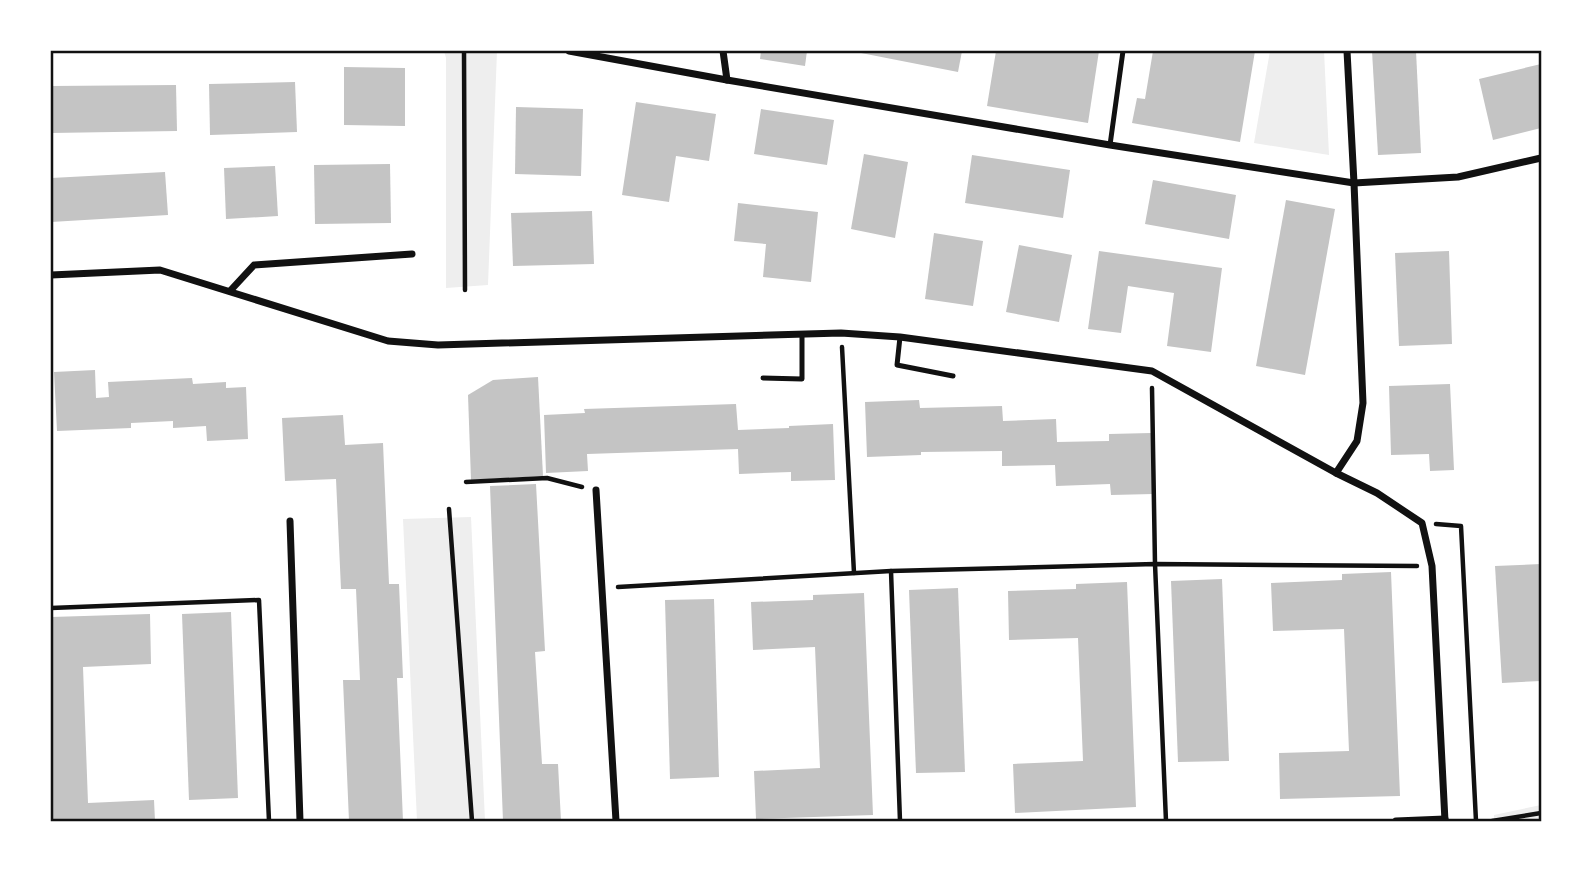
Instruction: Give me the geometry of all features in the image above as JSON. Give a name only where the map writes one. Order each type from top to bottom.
[{"type":"street","points":[[569,51],[1110,145],[1354,183],[1458,177],[1541,158]]},
{"type":"street","points":[[723,51],[727,80]]},
{"type":"street","points":[[1336,473],[1357,442],[1363,403],[1347,51]]},
{"type":"street","points":[[230,291],[254,265],[412,254]]},
{"type":"street","points":[[51,275],[160,271],[388,341],[438,345],[841,333],[900,337],[1152,372],[1377,493],[1422,523],[1432,566],[1445,820],[1396,821]]},
{"type":"street","points":[[596,490],[616,821]]},
{"type":"street","points":[[290,521],[300,821]]},
{"type":"lane","points":[[1110,145],[1123,51]]},
{"type":"lane","points":[[763,378],[802,379],[802,334]]},
{"type":"lane","points":[[900,337],[897,365],[953,376]]},
{"type":"path","points":[[464,51],[464,290]]},
{"type":"path","points":[[841,333],[854,573]]},
{"type":"path","points":[[1152,372],[1155,564],[1166,821]]},
{"type":"path","points":[[467,482],[547,478],[596,490]]},
{"type":"path","points":[[449,509],[472,821]]},
{"type":"path","points":[[1422,523],[1461,526],[1476,821]]},
{"type":"path","points":[[603,587],[854,573],[1155,564],[1432,566]]},
{"type":"path","points":[[891,572],[900,821]]},
{"type":"path","points":[[51,608],[258,600],[269,821]]},
{"type":"path","points":[[1492,821],[1541,813]]},
{"type":"shaded area","points":[[444,51],[497,51],[488,285],[446,288]]},
{"type":"shaded area","points":[[1270,51],[1324,51],[1329,155],[1254,143]]},
{"type":"shaded area","points":[[471,517],[485,821],[417,821],[403,519]]},
{"type":"shaded area","points":[[1541,805],[1541,821],[1494,821],[1494,815]]},
{"type":"building","points":[[761,51],[807,51],[805,66],[760,59]]},
{"type":"building","points":[[962,51],[958,72],[861,53]]},
{"type":"building","points":[[996,51],[1099,51],[1088,123],[987,106]]},
{"type":"building","points":[[1153,51],[1255,51],[1240,142],[1132,123],[1137,98],[1145,99]]},
{"type":"building","points":[[1372,51],[1416,51],[1421,153],[1378,155]]},
{"type":"building","points":[[1541,64],[1541,128],[1493,140],[1479,79]]},
{"type":"building","points":[[344,67],[405,68],[405,126],[344,125]]},
{"type":"building","points":[[295,82],[297,132],[210,135],[209,84]]},
{"type":"building","points":[[176,85],[177,131],[51,133],[51,86]]},
{"type":"building","points":[[636,102],[716,114],[709,161],[676,156],[669,202],[622,195]]},
{"type":"building","points":[[516,107],[583,109],[581,176],[515,174]]},
{"type":"building","points":[[761,109],[834,120],[827,165],[754,154]]},
{"type":"building","points":[[864,154],[908,162],[895,238],[851,229]]},
{"type":"building","points":[[972,155],[1070,170],[1063,218],[965,203]]},
{"type":"building","points":[[390,164],[391,223],[315,224],[314,165]]},
{"type":"building","points":[[275,166],[278,216],[226,219],[224,168]]},
{"type":"building","points":[[165,172],[168,215],[51,222],[51,178]]},
{"type":"building","points":[[1153,180],[1236,195],[1229,239],[1145,224]]},
{"type":"building","points":[[1286,200],[1335,209],[1305,375],[1256,366]]},
{"type":"building","points":[[738,203],[818,212],[811,282],[763,277],[766,244],[734,241]]},
{"type":"building","points":[[592,211],[594,264],[513,266],[511,213]]},
{"type":"building","points":[[934,233],[983,241],[973,306],[925,299]]},
{"type":"building","points":[[1019,245],[1072,255],[1059,322],[1006,312]]},
{"type":"building","points":[[1099,251],[1222,268],[1211,352],[1167,346],[1174,293],[1128,286],[1121,333],[1088,329]]},
{"type":"building","points":[[1449,251],[1452,344],[1399,346],[1395,253]]},
{"type":"building","points":[[95,370],[96,398],[109,397],[108,382],[192,378],[193,384],[226,382],[226,388],[246,387],[248,439],[207,441],[206,426],[173,428],[173,421],[131,423],[131,428],[57,431],[54,372]]},
{"type":"building","points":[[538,377],[543,476],[471,480],[468,395],[493,380]]},
{"type":"building","points":[[1450,384],[1454,470],[1430,471],[1429,454],[1391,455],[1389,386]]},
{"type":"building","points":[[919,400],[920,408],[1002,406],[1003,421],[1056,419],[1057,442],[1109,441],[1109,434],[1151,433],[1153,494],[1111,495],[1110,484],[1056,486],[1055,465],[1002,466],[1002,451],[921,452],[921,455],[867,457],[865,402]]},
{"type":"building","points":[[736,404],[738,430],[833,424],[835,480],[791,481],[791,472],[739,474],[738,449],[587,454],[588,471],[546,473],[544,415],[585,413],[584,409]]},
{"type":"building","points":[[343,415],[345,445],[383,443],[389,584],[399,584],[403,678],[397,678],[403,821],[349,821],[343,680],[360,680],[356,589],[341,589],[336,479],[285,481],[282,418]]},
{"type":"building","points":[[536,484],[545,651],[535,652],[542,764],[558,764],[561,821],[503,821],[490,486]]},
{"type":"building","points":[[1541,564],[1541,681],[1502,683],[1495,566]]},
{"type":"building","points":[[1391,572],[1400,796],[1280,799],[1279,753],[1349,751],[1344,629],[1273,631],[1271,583],[1342,580],[1342,574]]},
{"type":"building","points":[[1222,579],[1229,761],[1178,762],[1171,581]]},
{"type":"building","points":[[1127,582],[1136,807],[1015,813],[1013,764],[1083,761],[1078,638],[1009,640],[1008,591],[1076,589],[1076,584]]},
{"type":"building","points":[[958,588],[965,772],[916,773],[909,590]]},
{"type":"building","points":[[864,593],[873,815],[756,819],[754,771],[820,768],[815,647],[753,650],[751,602],[813,600],[813,595]]},
{"type":"building","points":[[714,599],[719,777],[670,779],[665,600]]},
{"type":"building","points":[[231,612],[238,798],[189,800],[182,614]]},
{"type":"building","points":[[150,614],[151,664],[83,667],[88,803],[154,800],[155,821],[51,821],[51,617]]}]
